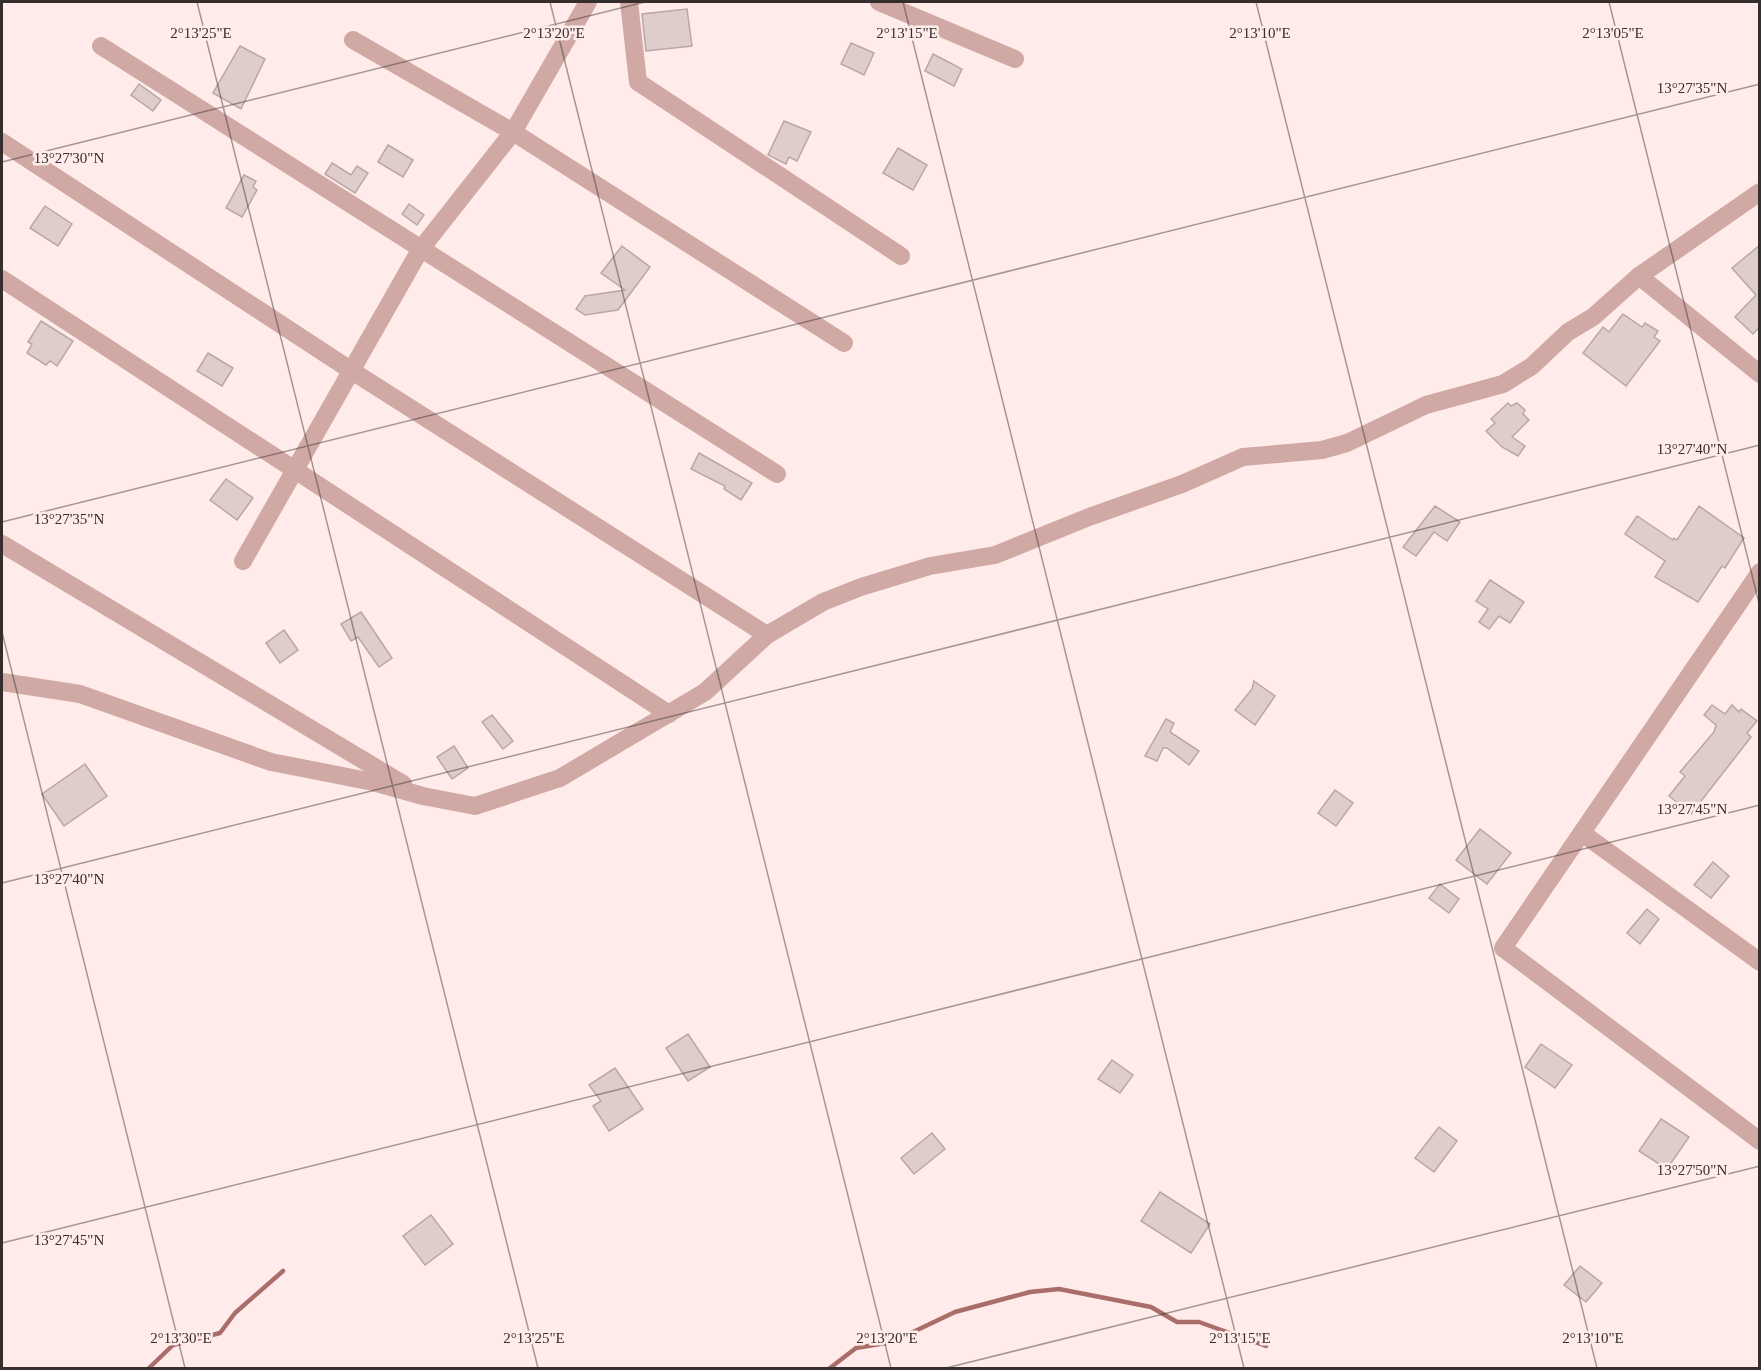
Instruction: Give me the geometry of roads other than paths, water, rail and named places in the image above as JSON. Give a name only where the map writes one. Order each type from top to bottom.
[{"type":"street","points":[[243,561],[420,250],[513,132],[588,2]]},
{"type":"street","points":[[629,2],[638,82],[901,256]]},
{"type":"street","points":[[879,2],[906,9],[1015,59]]},
{"type":"street","points":[[353,40],[513,132],[844,342]]},
{"type":"street","points":[[101,46],[777,474]]},
{"type":"street","points":[[2,142],[352,370],[767,635]]},
{"type":"street","points":[[2,682],[80,694],[271,762],[373,782],[423,796],[475,806],[560,778],[705,692],[767,635],[823,602],[861,587],[930,566],[995,555],[1089,517],[1182,484],[1243,457],[1322,450],[1347,443],[1426,405],[1503,384],[1532,366],[1568,332],[1593,317],[1639,276],[1760,192]]},
{"type":"street","points":[[1639,276],[1760,374]]},
{"type":"street","points":[[2,279],[669,714]]},
{"type":"street","points":[[2,544],[423,796]]},
{"type":"street","points":[[1759,575],[1503,948],[1760,1141]]},
{"type":"street","points":[[1582,833],[1760,962]]},
{"type":"waterway","points":[[149,1368],[173,1345],[220,1333],[235,1313],[283,1271]]},
{"type":"waterway","points":[[830,1368],[856,1348],[892,1342],[955,1312],[1030,1292],[1059,1289],[1151,1307],[1177,1322],[1199,1322],[1266,1346]]}]
